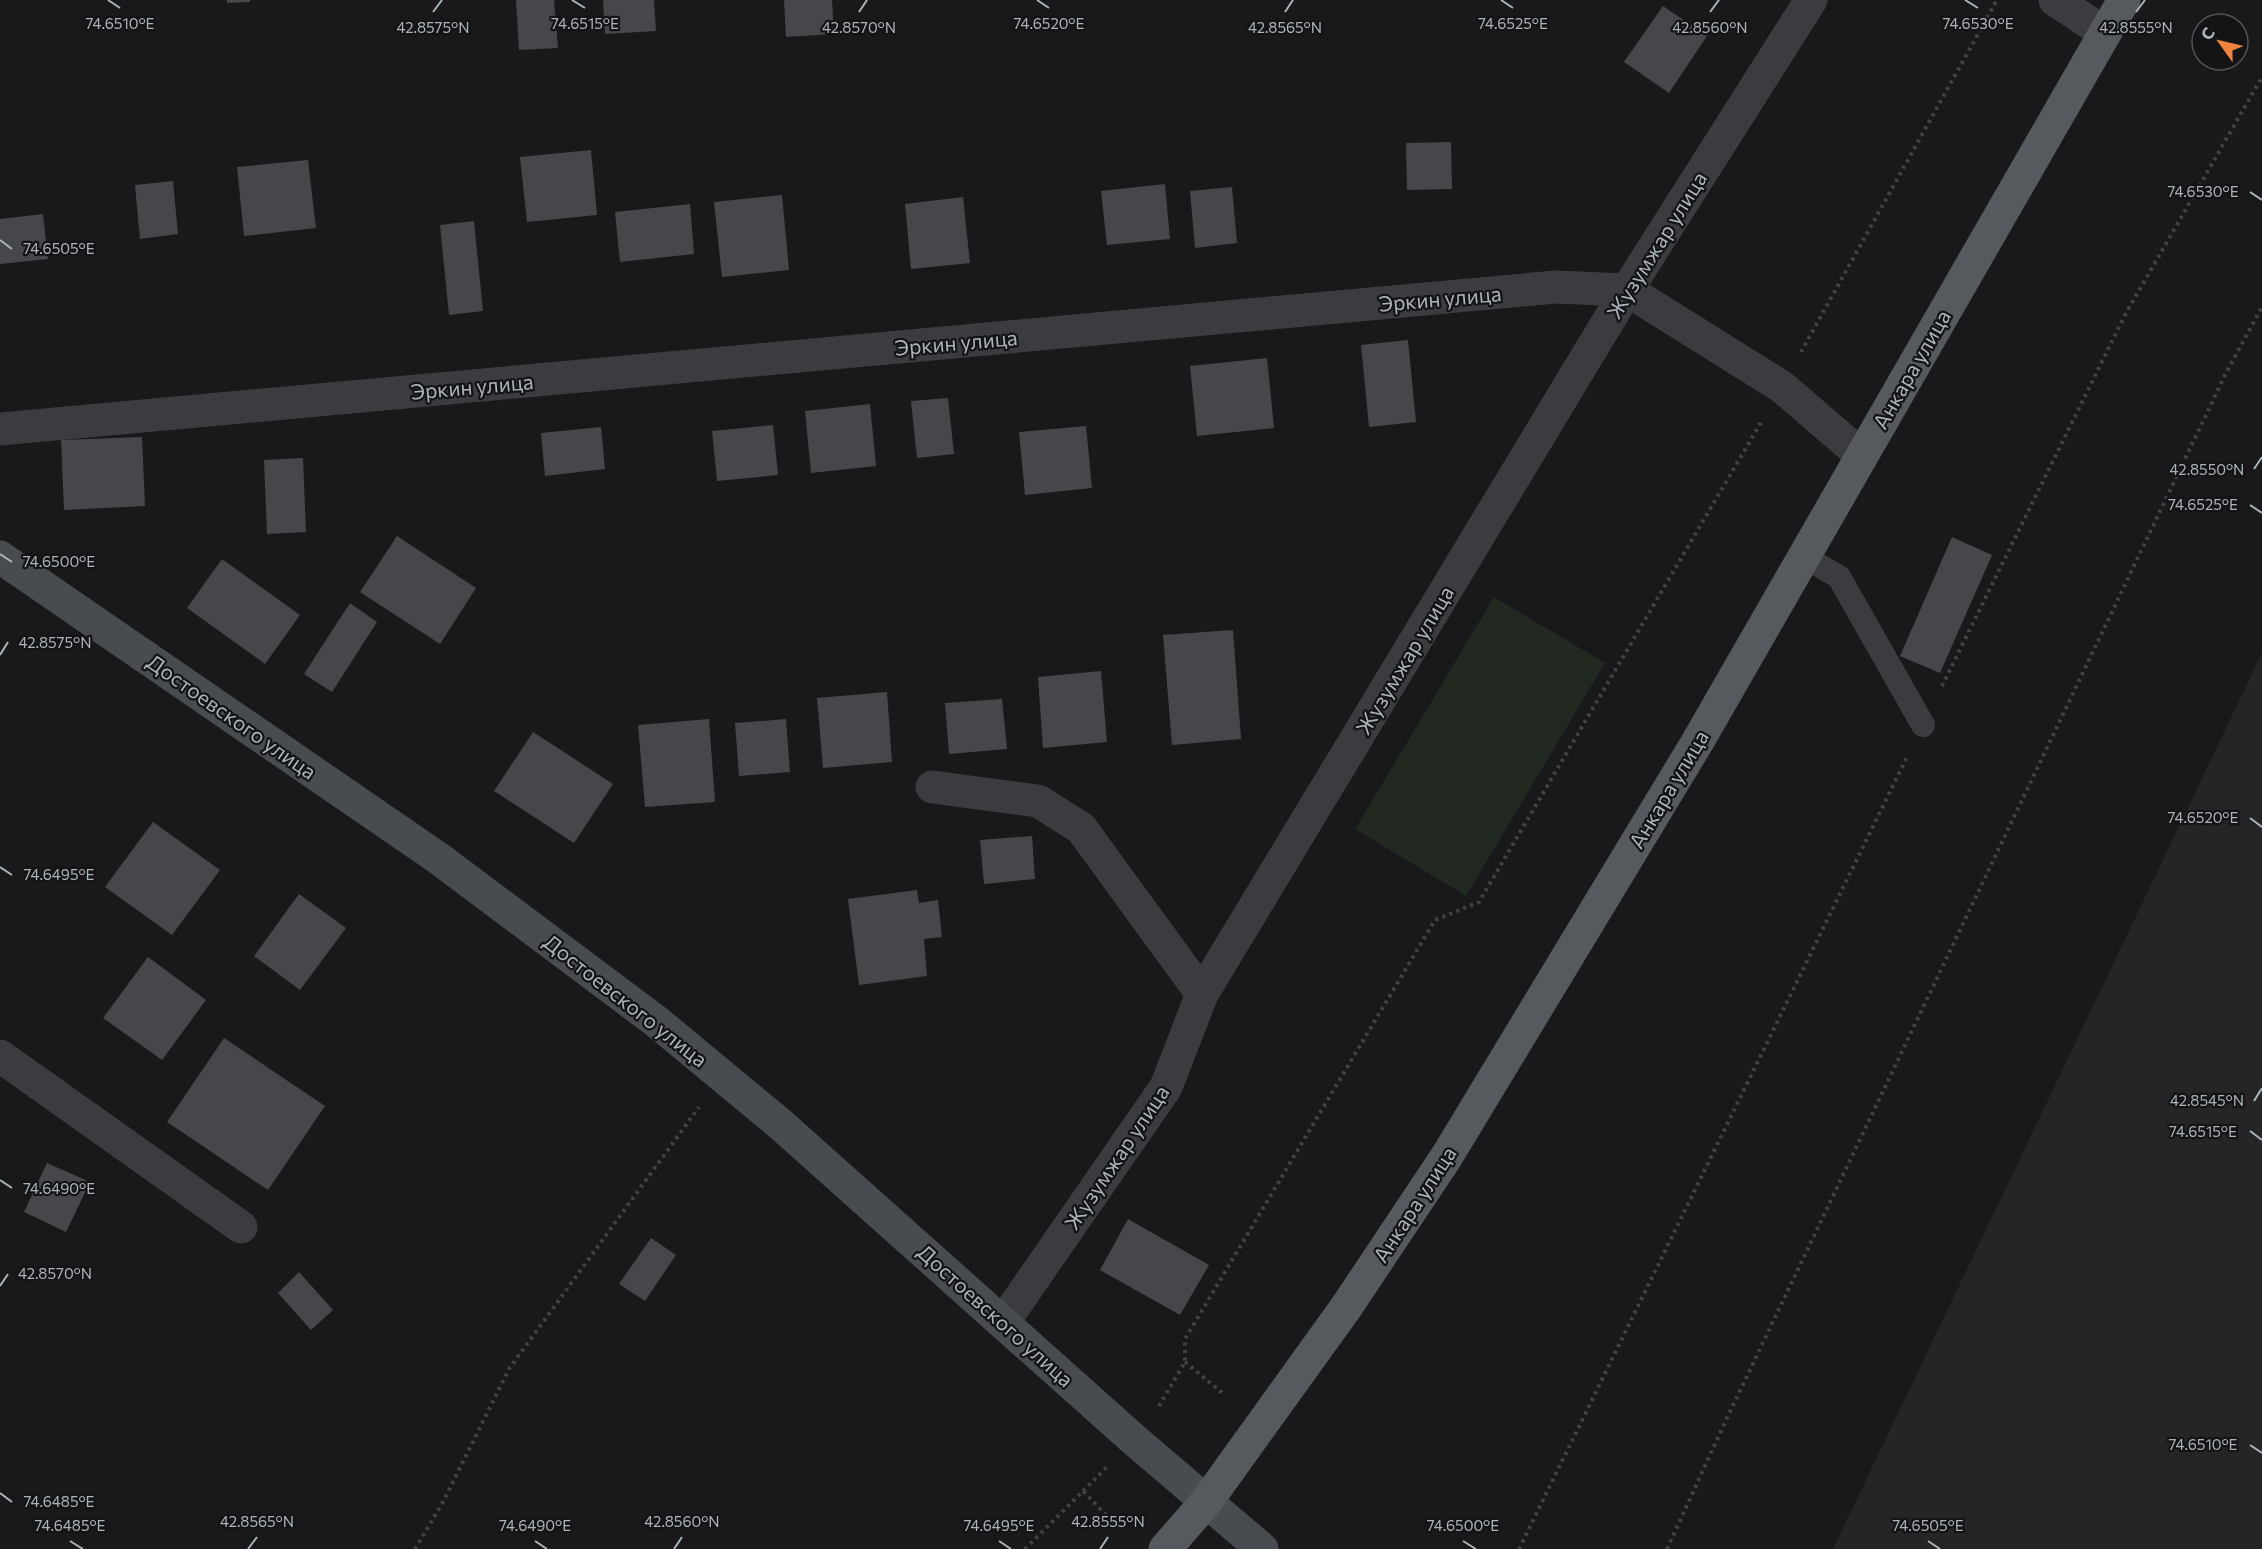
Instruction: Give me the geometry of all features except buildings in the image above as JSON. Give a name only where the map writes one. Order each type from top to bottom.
[{"type":"main road","name":"Анкара улица","points":[[1165,1549],[1206,1502],[1347,1306],[1447,1156],[1692,751],[2124,0]]},
{"type":"street","name":"Жузумжар улица","points":[[1004,1322],[1166,1087],[1202,993],[1627,290],[1811,0]]},
{"type":"street","points":[[2055,0],[2105,33]]},
{"type":"street","name":"Эркин улица","points":[[0,429],[1556,287],[1627,290],[1782,387],[1861,455]]},
{"type":"street","name":"Достоевского улица","points":[[0,557],[438,858],[657,1022],[722,1075],[1262,1549]]},
{"type":"street","points":[[932,787],[1038,801],[1081,828],[1202,993]]},
{"type":"street","points":[[0,1056],[241,1227]]},
{"type":"lane","points":[[1803,556],[1839,577],[1923,724]]},
{"type":"path","points":[[1159,1406],[1185,1362],[1185,1339],[1435,920],[1479,902],[1782,387],[1997,0]]},
{"type":"path","points":[[1519,1549],[2126,313],[2262,77]]},
{"type":"path","points":[[1667,1549],[1732,1407],[2226,373],[2262,307]]},
{"type":"path","points":[[415,1549],[442,1504],[509,1369],[722,1075]]},
{"type":"path","points":[[1185,1362],[1225,1395]]},
{"type":"path","points":[[1026,1549],[1111,1463]]},
{"type":"path","points":[[1083,1491],[1106,1515]]},
{"type":"shaded area","points":[[1494,597],[1605,663],[1466,896],[1355,829]]},
{"type":"shaded area","points":[[2262,653],[2262,1549],[1833,1549]]}]
